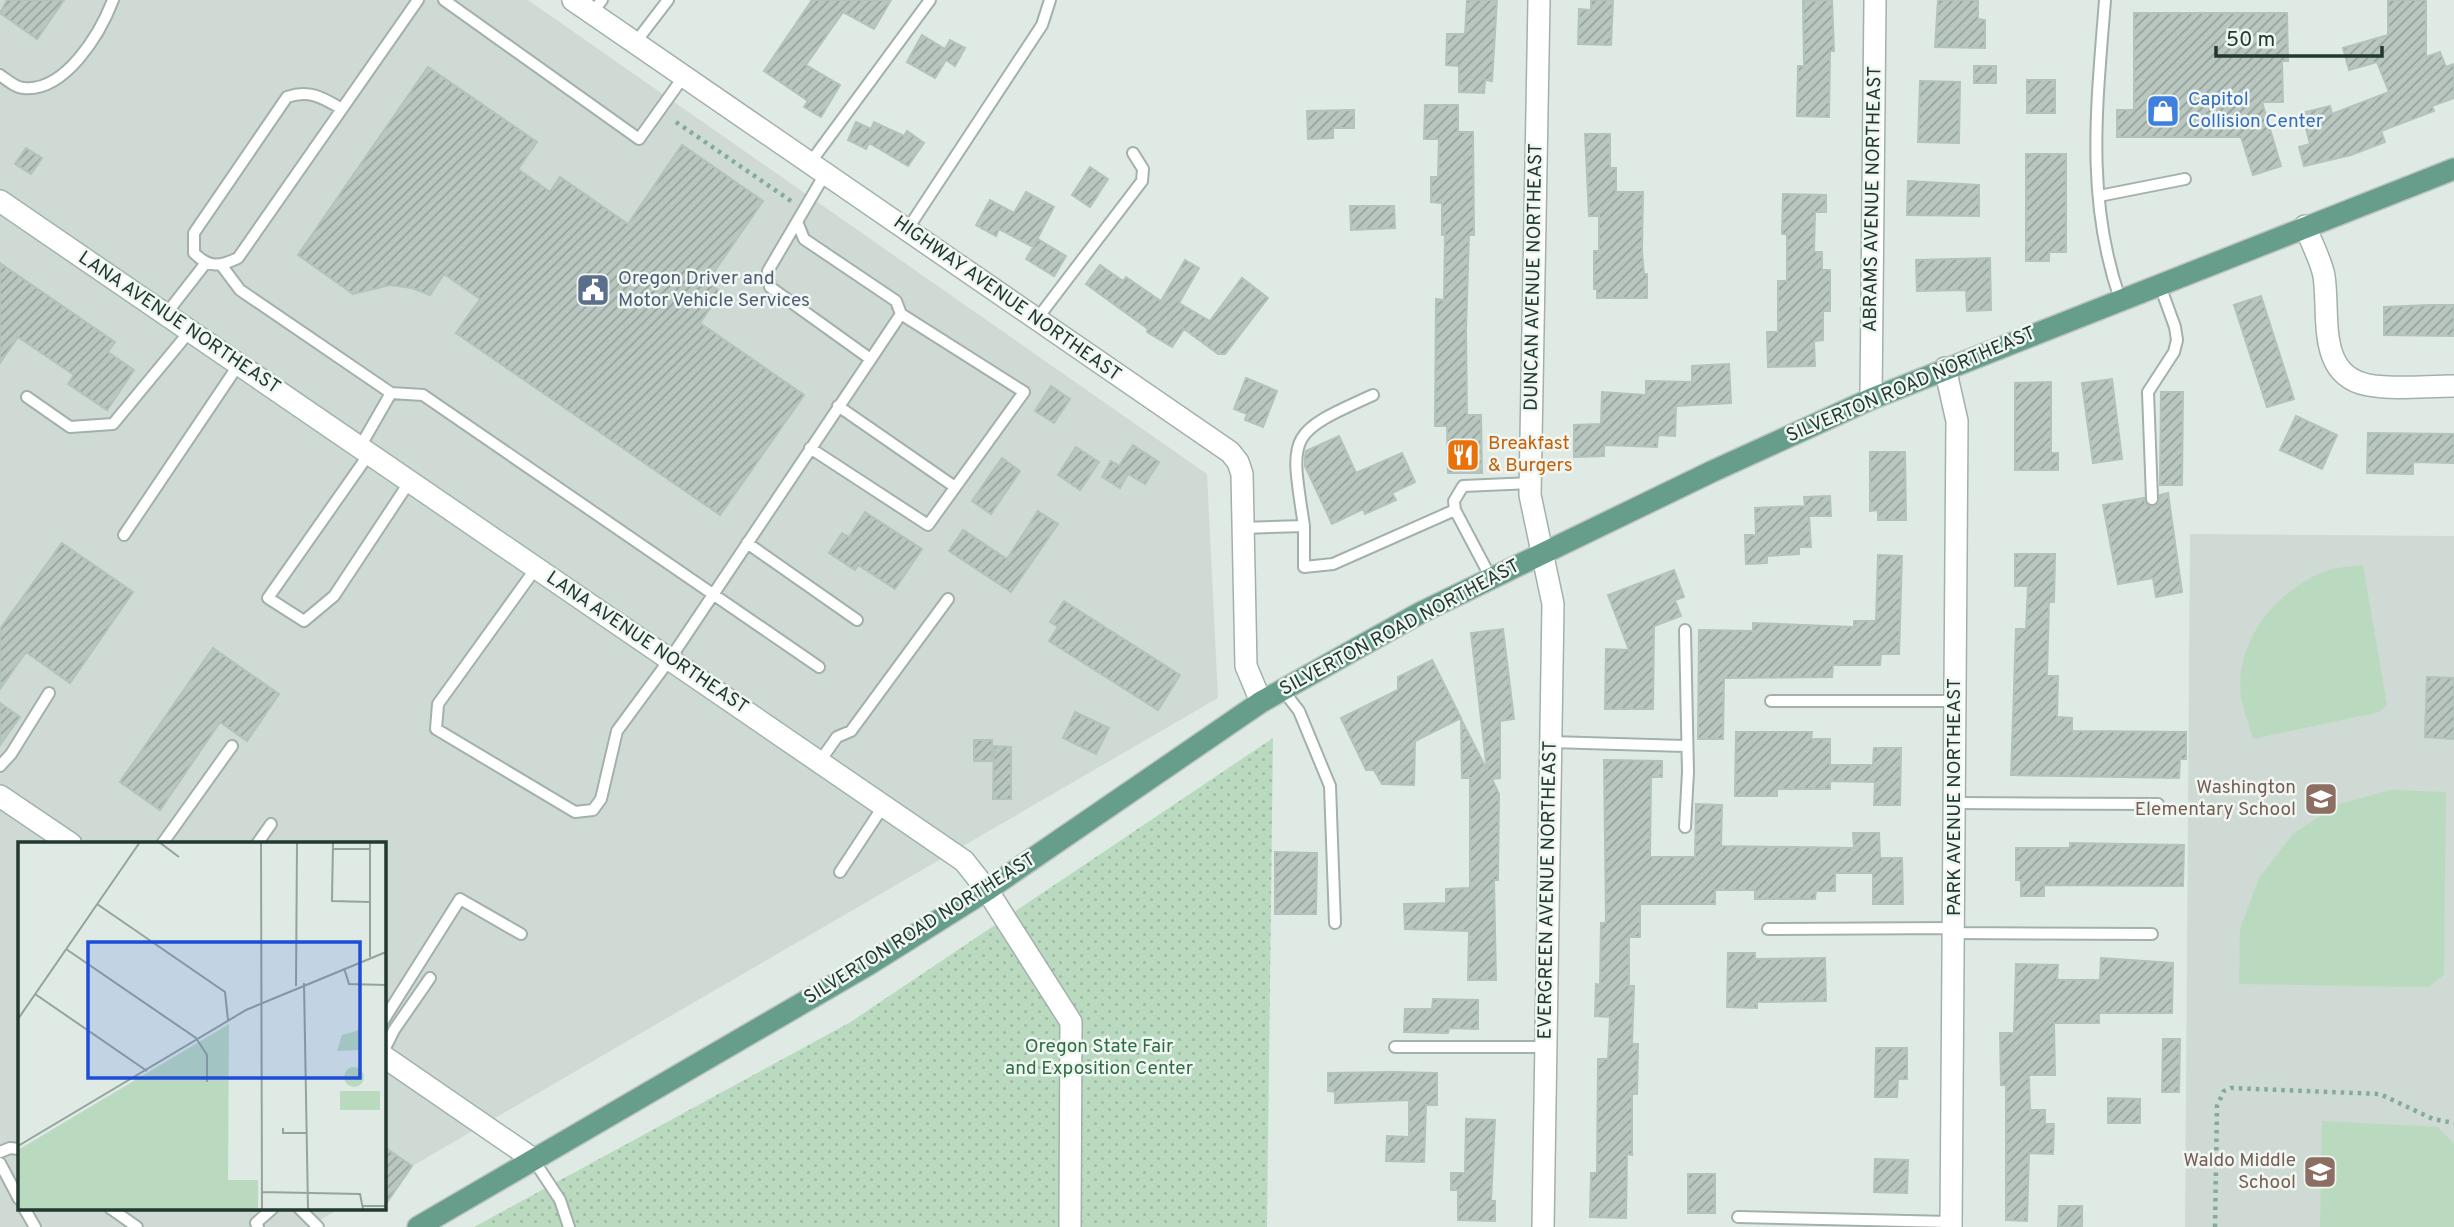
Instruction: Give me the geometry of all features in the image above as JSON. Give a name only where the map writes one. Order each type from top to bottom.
[{"type":"main road","name":"SILVERTON ROAD NORTHEAST","points":[[418,1227],[866,966],[987,890],[1261,702],[1420,613],[1871,399],[2159,283],[2454,169]]},
{"type":"street","name":"HIGHWAY AVENUE NORTHEAST","points":[[573,0],[597,6],[635,43],[1230,452],[1238,462],[1242,474],[1246,666],[1261,702]]},
{"type":"street","name":"DUNCAN AVENUE NORTHEAST","points":[[1539,0],[1531,483],[1542,554]]},
{"type":"street","name":"ABRAMS AVENUE NORTHEAST","points":[[1871,399],[1875,0]]},
{"type":"street","name":"LANA AVENUE NORTHEAST","points":[[0,201],[970,865],[1071,1022],[1070,1227]]},
{"type":"street","points":[[2305,226],[2324,274],[2330,353],[2339,369],[2350,378],[2368,385],[2454,386]]},
{"type":"street","name":"PARK AVENUE NORTHEAST","points":[[1945,368],[1957,421],[1951,1225]]},
{"type":"street","name":"EVERGREEN AVENUE NORTHEAST","points":[[1542,554],[1553,604],[1544,1227]]},
{"type":"street","points":[[0,796],[68,842]]},
{"type":"street","points":[[385,1055],[533,1159]]},
{"type":"lane","points":[[0,75],[21,88],[45,87],[59,79],[72,67],[108,14],[113,0]]},
{"type":"lane","points":[[342,109],[318,95],[302,92],[287,97],[194,233],[194,253],[205,264],[222,266],[238,258],[342,109],[418,0]]},
{"type":"lane","points":[[444,0],[639,139],[684,76]]},
{"type":"lane","points":[[635,43],[668,0]]},
{"type":"lane","points":[[869,358],[770,287],[768,271],[798,224],[818,168],[930,0]]},
{"type":"lane","points":[[907,230],[1042,25],[1050,0]]},
{"type":"lane","points":[[2105,0],[2094,143],[2105,255],[2120,299]]},
{"type":"lane","points":[[1037,319],[1137,189],[1143,169],[1133,153]]},
{"type":"lane","points":[[2099,196],[2185,179]]},
{"type":"lane","points":[[798,224],[804,239],[896,301],[901,314],[1024,392],[928,525],[810,448]]},
{"type":"lane","points":[[166,314],[205,264]]},
{"type":"lane","points":[[222,266],[240,290],[391,393],[423,395],[818,667]]},
{"type":"lane","points":[[2152,499],[2148,392],[2174,352],[2177,340],[2159,283]]},
{"type":"lane","points":[[536,568],[438,704],[436,729],[575,812],[593,810],[601,799],[617,731],[670,659],[869,358],[901,314]]},
{"type":"lane","points":[[27,397],[70,427],[113,424],[190,331]]},
{"type":"lane","points":[[124,535],[239,364]]},
{"type":"lane","points":[[391,393],[364,450],[268,598],[304,621],[334,596],[410,481]]},
{"type":"lane","points":[[1373,395],[1317,420],[1302,436],[1295,452],[1304,526],[1304,567],[1334,564],[1455,510]]},
{"type":"lane","points":[[838,406],[955,487]]},
{"type":"lane","points":[[1491,578],[1455,510],[1454,501],[1463,486],[1531,483]]},
{"type":"lane","points":[[1243,528],[1304,526]]},
{"type":"lane","points":[[747,543],[857,620]]},
{"type":"lane","points":[[820,761],[837,737],[851,731],[948,599]]},
{"type":"lane","points":[[1685,630],[1685,746],[1688,772],[1685,827]]},
{"type":"lane","points":[[1282,689],[1299,711],[1330,786],[1335,923]]},
{"type":"lane","points":[[0,766],[11,754],[49,693]]},
{"type":"lane","points":[[1771,701],[1956,701]]},
{"type":"lane","points":[[1551,742],[1685,746]]},
{"type":"lane","points":[[163,842],[232,746]]},
{"type":"lane","points":[[1956,803],[2158,804]]},
{"type":"lane","points":[[840,872],[884,805]]},
{"type":"lane","points":[[258,842],[271,824]]},
{"type":"lane","points":[[385,1018],[460,899],[521,934]]},
{"type":"lane","points":[[1768,929],[2152,934]]},
{"type":"lane","points":[[385,1050],[394,1030],[430,978]]},
{"type":"lane","points":[[1395,1047],[1546,1047]]},
{"type":"lane","points":[[0,1152],[18,1149]]},
{"type":"lane","points":[[533,1159],[560,1199],[569,1227]]},
{"type":"lane","points":[[0,1163],[18,1197]]},
{"type":"lane","points":[[25,1210],[35,1227]]},
{"type":"lane","points":[[113,1210],[137,1227]]},
{"type":"lane","points":[[258,1227],[256,1223],[271,1210]]},
{"type":"lane","points":[[301,1210],[318,1227]]},
{"type":"lane","points":[[1738,1217],[1951,1225]]},
{"type":"path","points":[[676,122],[791,201]]},
{"type":"path","points":[[2215,1227],[2217,1106],[2224,1091],[2231,1088],[2380,1094],[2433,1119],[2454,1123]]},
{"type":"shaded area","points":[[0,0],[528,0],[1207,474],[1218,698],[385,1182],[385,842],[18,842],[18,1210],[337,1210],[307,1227],[0,1227]]},
{"type":"shaded area","name":"Washington Elementary School","points":[[2190,534],[2454,536],[2454,1227],[2185,1227]]},
{"type":"green space","points":[[2363,565],[2387,705],[2379,712],[2253,739],[2242,703],[2240,682],[2249,643],[2259,625],[2286,594],[2303,582],[2331,569]]},
{"type":"green space","name":"Oregon State Fair and Exposition Center","points":[[1273,738],[1267,1227],[474,1227],[849,1023]]},
{"type":"green space","points":[[2391,790],[2446,792],[2444,975],[2428,987],[2239,984],[2240,929],[2259,878],[2293,834],[2338,804]]},
{"type":"green space","points":[[2322,1121],[2438,1127],[2454,1144],[2454,1227],[2320,1227]]},
{"type":"building","points":[[7,0],[64,0],[37,39],[0,13]]},
{"type":"building","points":[[812,0],[891,0],[874,29],[843,12],[806,65],[840,85],[821,117],[804,107],[808,101],[764,71]]},
{"type":"building","points":[[1467,0],[1497,0],[1492,81],[1485,80],[1484,93],[1459,92],[1459,66],[1446,65],[1447,34],[1465,34]]},
{"type":"building","points":[[1591,0],[1613,0],[1611,45],[1578,44],[1579,9],[1591,10]]},
{"type":"building","points":[[1832,0],[1834,51],[1830,51],[1829,117],[1797,116],[1798,66],[1804,66],[1803,1]]},
{"type":"building","points":[[1938,0],[1978,0],[1978,19],[1985,20],[1985,48],[1935,47]]},
{"type":"building","points":[[2388,0],[2426,0],[2426,57],[2440,52],[2446,67],[2454,64],[2454,98],[2432,106],[2434,111],[2381,131],[2385,142],[2351,155],[2304,166],[2299,147],[2310,144],[2302,113],[2330,106],[2332,114],[2389,92],[2377,62],[2349,70],[2343,48],[2388,35]]},
{"type":"building","points":[[2134,13],[2287,13],[2288,61],[2282,61],[2283,102],[2262,102],[2281,166],[2253,175],[2241,137],[2117,137],[2117,110],[2134,110]]},
{"type":"building","points":[[922,35],[945,49],[950,40],[965,48],[955,66],[946,60],[935,78],[907,62]]},
{"type":"building","points":[[1974,66],[1996,66],[1996,83],[1974,83]]},
{"type":"building","name":"Oregon Driver and Motor Vehicle Services","points":[[428,67],[537,142],[518,169],[550,192],[560,177],[628,224],[682,145],[763,201],[707,282],[721,292],[700,323],[804,395],[720,515],[456,333],[480,299],[444,274],[430,295],[412,288],[390,285],[353,294],[298,255]]},
{"type":"building","points":[[2027,80],[2055,80],[2055,113],[2027,113]]},
{"type":"building","points":[[1920,81],[1960,82],[1959,143],[1918,142]]},
{"type":"building","points":[[1425,105],[1458,105],[1458,132],[1473,132],[1474,235],[1469,235],[1467,415],[1481,415],[1482,473],[1448,473],[1447,426],[1435,426],[1436,299],[1444,300],[1445,235],[1442,235],[1442,203],[1431,202],[1431,177],[1438,177],[1439,139],[1424,139]]},
{"type":"building","points":[[1354,110],[1354,128],[1333,128],[1333,138],[1308,139],[1307,111]]},
{"type":"building","points":[[856,122],[871,129],[874,122],[904,136],[907,131],[924,143],[908,166],[869,143],[866,149],[848,140]]},
{"type":"building","points":[[1585,134],[1610,134],[1610,168],[1616,168],[1616,192],[1643,192],[1642,251],[1644,274],[1647,274],[1647,298],[1597,298],[1597,289],[1594,289],[1594,251],[1599,251],[1599,216],[1589,216]]},
{"type":"building","points":[[26,148],[42,158],[31,174],[15,164]]},
{"type":"building","points":[[2026,154],[2066,154],[2066,252],[2049,252],[2049,261],[2026,261]]},
{"type":"building","points":[[1090,167],[1108,179],[1090,207],[1072,195]]},
{"type":"building","points":[[1908,181],[1979,185],[1979,216],[1907,215]]},
{"type":"building","points":[[1026,192],[1054,207],[1033,247],[999,229],[996,236],[976,225],[990,200],[1014,213]]},
{"type":"building","points":[[1783,194],[1826,195],[1826,212],[1815,212],[1814,252],[1822,252],[1822,270],[1830,270],[1830,311],[1823,311],[1823,340],[1814,341],[1815,366],[1768,367],[1767,332],[1778,332],[1778,281],[1787,281],[1787,234],[1782,234]]},
{"type":"building","points":[[1350,206],[1394,206],[1395,228],[1351,230]]},
{"type":"building","points":[[1038,239],[1066,256],[1054,276],[1026,259]]},
{"type":"building","points":[[1990,258],[1991,310],[1967,311],[1966,290],[1917,291],[1916,260]]},
{"type":"building","points":[[1185,260],[1199,268],[1179,303],[1210,321],[1242,278],[1268,298],[1225,354],[1218,354],[1184,329],[1172,347],[1147,332],[1148,329],[1086,284],[1100,265],[1123,281],[1126,277],[1161,301]]},
{"type":"building","points":[[0,263],[115,342],[108,352],[134,370],[107,410],[68,384],[74,375],[18,337],[0,363]]},
{"type":"building","points":[[2261,296],[2294,399],[2267,407],[2234,305]]},
{"type":"building","points":[[2454,305],[2454,336],[2384,335],[2384,307]]},
{"type":"building","points":[[1729,364],[1731,403],[1676,406],[1675,436],[1658,435],[1657,447],[1604,445],[1604,456],[1574,457],[1574,425],[1601,424],[1602,392],[1646,395],[1646,381],[1692,382],[1692,366]]},
{"type":"building","points":[[1246,378],[1277,391],[1263,427],[1245,420],[1247,414],[1234,409]]},
{"type":"building","points":[[2112,379],[2122,459],[2093,463],[2082,383]]},
{"type":"building","points":[[2051,382],[2051,453],[2058,453],[2058,470],[2015,470],[2015,383]]},
{"type":"building","points":[[1051,386],[1070,399],[1054,423],[1035,411]]},
{"type":"building","points":[[2161,392],[2183,392],[2182,485],[2160,485]]},
{"type":"building","points":[[2296,416],[2337,435],[2322,469],[2280,450]]},
{"type":"building","points":[[2368,433],[2454,434],[2454,463],[2413,462],[2413,474],[2367,473]]},
{"type":"building","points":[[1339,436],[1356,473],[1402,453],[1415,482],[1392,493],[1396,500],[1365,514],[1363,509],[1332,524],[1305,466],[1305,456],[1306,451]]},
{"type":"building","points":[[1133,445],[1159,462],[1145,484],[1128,474],[1120,488],[1102,477],[1111,461],[1119,466]]},
{"type":"building","points":[[1076,447],[1099,462],[1080,490],[1058,475]]},
{"type":"building","points":[[1870,452],[1905,452],[1906,520],[1878,520],[1878,510],[1870,511]]},
{"type":"building","points":[[1002,458],[1020,471],[991,514],[972,501]]},
{"type":"building","points":[[2168,493],[2182,592],[2156,597],[2153,578],[2118,584],[2103,505],[2144,498],[2146,504],[2153,507],[2159,503],[2160,495]]},
{"type":"building","points":[[1830,496],[1831,516],[1809,516],[1811,547],[1799,547],[1799,554],[1767,556],[1767,563],[1746,564],[1745,535],[1756,535],[1755,508],[1805,506],[1804,497]]},
{"type":"building","points":[[1038,511],[1058,524],[1011,592],[949,551],[963,530],[1007,559]]},
{"type":"building","points":[[865,512],[922,549],[895,589],[858,565],[855,570],[829,553],[842,533],[849,537]]},
{"type":"building","points":[[62,543],[133,592],[70,683],[26,652],[0,689],[0,629]]},
{"type":"building","points":[[2015,554],[2055,554],[2054,602],[2049,602],[2047,676],[2058,676],[2057,717],[2072,718],[2072,731],[2186,732],[2186,759],[2180,759],[2179,778],[2011,775],[2016,629],[2026,629],[2028,586],[2015,586]]},
{"type":"building","points":[[1878,555],[1902,556],[1899,654],[1881,654],[1880,665],[1833,665],[1832,677],[1724,678],[1723,739],[1698,739],[1699,630],[1753,631],[1753,623],[1854,627],[1854,621],[1876,621]]},
{"type":"building","points":[[1674,570],[1684,597],[1675,600],[1681,616],[1654,626],[1653,709],[1605,709],[1606,649],[1629,650],[1608,595]]},
{"type":"building","points":[[1064,601],[1180,675],[1158,710],[1049,641],[1058,627],[1050,622]]},
{"type":"building","points":[[1503,629],[1514,719],[1500,721],[1500,778],[1492,779],[1499,794],[1498,880],[1494,880],[1496,980],[1468,980],[1469,931],[1405,929],[1404,904],[1446,903],[1446,889],[1470,888],[1470,778],[1462,778],[1461,719],[1487,770],[1471,633]]},
{"type":"building","points":[[213,648],[279,694],[247,741],[220,722],[160,810],[120,782]]},
{"type":"building","points":[[1432,660],[1461,718],[1415,741],[1414,785],[1382,784],[1374,770],[1366,770],[1341,718],[1398,690],[1398,677]]},
{"type":"building","points":[[2427,677],[2454,678],[2454,739],[2425,737]]},
{"type":"building","points":[[0,703],[20,717],[0,745]]},
{"type":"building","points":[[1075,712],[1109,728],[1096,754],[1063,738]]},
{"type":"building","points":[[1736,732],[1812,732],[1811,739],[1830,739],[1830,765],[1873,765],[1874,748],[1901,748],[1900,805],[1874,805],[1875,782],[1830,781],[1830,789],[1777,789],[1777,796],[1735,796]]},
{"type":"building","points":[[974,740],[992,740],[992,761],[974,761]]},
{"type":"building","points":[[994,746],[1011,747],[1011,799],[993,799]]},
{"type":"building","points":[[1604,760],[1662,761],[1662,777],[1651,777],[1650,857],[1695,857],[1696,804],[1722,805],[1721,846],[1854,848],[1853,833],[1879,833],[1880,858],[1902,858],[1903,904],[1873,904],[1873,873],[1835,873],[1835,891],[1816,891],[1815,899],[1755,899],[1755,890],[1715,890],[1715,904],[1640,904],[1640,937],[1629,937],[1629,986],[1634,986],[1632,1044],[1638,1044],[1637,1094],[1632,1094],[1632,1155],[1627,1154],[1626,1218],[1590,1217],[1591,1173],[1597,1173],[1598,1059],[1608,1059],[1610,1017],[1595,1016],[1596,984],[1600,985],[1601,923],[1606,923]]},
{"type":"building","points":[[2070,843],[2184,845],[2183,886],[2044,885],[2044,896],[2021,896],[2021,880],[2016,880],[2016,848],[2070,848]]},
{"type":"building","points":[[1275,852],[1317,853],[1316,914],[1275,914]]},
{"type":"building","points":[[1728,953],[1755,953],[1755,959],[1825,958],[1826,1001],[1757,1002],[1757,1008],[1727,1007]]},
{"type":"building","points":[[2101,958],[2173,963],[2172,1013],[2099,1013],[2099,1023],[2054,1023],[2055,1075],[2029,1075],[2030,1110],[2045,1110],[2045,1124],[2054,1124],[2053,1154],[2029,1153],[2027,1221],[2006,1220],[2006,1085],[2001,1085],[2000,1033],[2014,1033],[2016,964],[2058,965],[2057,980],[2100,980]]},
{"type":"building","points":[[1433,999],[1478,1000],[1478,1029],[1449,1028],[1448,1033],[1404,1032],[1405,1009],[1432,1009]]},
{"type":"building","points":[[2163,1039],[2180,1039],[2179,1092],[2162,1092]]},
{"type":"building","points":[[1876,1048],[1907,1048],[1907,1079],[1898,1079],[1897,1097],[1875,1097]]},
{"type":"building","points":[[1328,1073],[1437,1073],[1437,1105],[1426,1105],[1424,1162],[1386,1161],[1387,1136],[1409,1137],[1409,1100],[1335,1103],[1335,1092],[1328,1091]]},
{"type":"building","points":[[2108,1098],[2140,1099],[2140,1123],[2108,1123]]},
{"type":"building","points":[[1466,1119],[1495,1120],[1491,1201],[1495,1201],[1495,1221],[1458,1220],[1458,1190],[1451,1190],[1451,1173],[1465,1173]]},
{"type":"building","points":[[385,1147],[412,1166],[385,1205]]},
{"type":"building","points":[[1875,1159],[1908,1160],[1907,1193],[1874,1192]]},
{"type":"building","points":[[1688,1174],[1715,1174],[1715,1213],[1688,1213]]},
{"type":"building","points":[[2059,1206],[2082,1206],[2082,1227],[2058,1226]]},
{"type":"place","name":"Capitol Collision Center","points":[[2163,111]]},
{"type":"place","name":"Oregon Driver and Motor Vehicle Services","points":[[593,290]]},
{"type":"place","name":"Breakfast & Burgers","points":[[1463,455]]},
{"type":"place","name":"Washington Elementary School","points":[[2321,799]]},
{"type":"place","name":"Waldo Middle School","points":[[2320,1172]]}]
